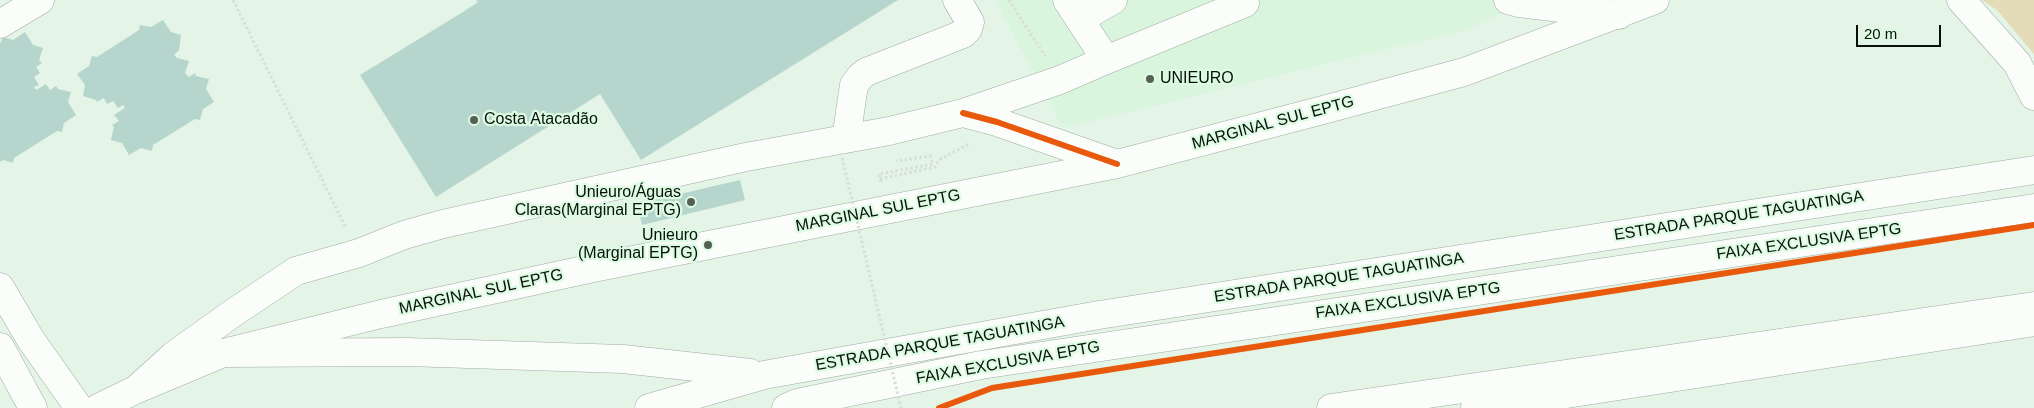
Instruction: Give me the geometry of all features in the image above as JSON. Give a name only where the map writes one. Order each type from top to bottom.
[{"type":"main road","points":[[0,24],[40,0]]},
{"type":"main road","points":[[843,146],[854,85],[860,77],[866,72],[963,34],[970,22],[957,0]]},
{"type":"main road","points":[[1106,60],[1074,10],[1113,0]]},
{"type":"main road","points":[[137,389],[174,356],[233,313],[296,271],[359,253],[404,235],[443,224],[746,157],[843,146],[963,113],[1060,80],[1245,3],[1244,0]]},
{"type":"main road","points":[[1508,0],[1519,4],[1619,15]]},
{"type":"main road","name":"MARGINAL SUL EPTG","points":[[98,408],[137,389],[223,353],[381,314],[584,270],[1117,164],[1464,72],[1655,0]]},
{"type":"main road","points":[[1961,0],[2017,63],[2034,96]]},
{"type":"main road","points":[[963,113],[997,122],[1117,164]]},
{"type":"main road","name":"ESTRADA PARQUE TAGUATINGA","points":[[649,408],[764,375],[1099,315],[2034,170]]},
{"type":"main road","name":"FAIXA EXCLUSIVA EPTG","points":[[786,408],[797,403],[981,365],[2034,208]]},
{"type":"main road","points":[[0,287],[31,340],[79,408]]},
{"type":"main road","points":[[1331,408],[2034,306]]},
{"type":"main road","points":[[1475,408],[2034,322]]},
{"type":"main road","points":[[0,346],[33,408]]},
{"type":"main road","points":[[223,353],[408,352],[623,359],[764,375]]},
{"type":"path","points":[[233,0],[359,253]]},
{"type":"path","points":[[1009,0],[1044,55],[1050,60],[1060,80]]},
{"type":"path","points":[[880,179],[935,167],[939,160],[982,136],[997,122]]},
{"type":"path","points":[[843,146],[900,408]]},
{"type":"shaded area","name":"UNIEURO","points":[[995,0],[1533,0],[1465,30],[1063,128]]},
{"type":"shaded area","points":[[1982,0],[2034,0],[2034,54],[1997,10]]},
{"type":"building","name":"Costa Atacadão","points":[[476,0],[898,0],[641,160],[600,94],[436,197],[360,75],[463,12],[478,2]]},
{"type":"building","points":[[163,20],[171,32],[181,35],[179,50],[174,55],[177,58],[189,61],[185,73],[189,77],[195,73],[196,76],[209,79],[206,89],[214,102],[203,109],[200,120],[195,119],[153,145],[152,151],[141,148],[129,155],[122,143],[111,140],[114,127],[112,125],[119,121],[114,115],[125,108],[123,105],[118,108],[113,101],[107,104],[104,98],[97,102],[83,96],[85,85],[77,74],[89,66],[92,56],[97,57],[139,30],[140,25],[151,27]]},
{"type":"building","points":[[25,32],[33,45],[43,48],[39,60],[42,63],[36,67],[40,73],[34,77],[39,85],[34,87],[36,90],[46,84],[50,90],[56,86],[58,89],[71,92],[68,102],[76,115],[64,123],[62,132],[57,131],[14,158],[13,163],[3,160],[0,162],[0,44],[3,37],[13,40]]},
{"type":"building","name":"Unieuro/Águas Claras(Marginal EPTG)","points":[[740,180],[745,200],[642,225],[637,204]]},
{"type":"cycle path","points":[[963,113],[997,122],[1117,164]]},
{"type":"cycle path","points":[[939,408],[992,388],[2034,225]]},
{"type":"place","name":"UNIEURO","points":[[1150,79]]},
{"type":"place","name":"Costa Atacadão","points":[[474,120]]},
{"type":"place","name":"Unieuro/Águas Claras(Marginal EPTG)","points":[[691,202]]},
{"type":"place","name":"Unieuro (Marginal EPTG)","points":[[708,245]]}]
